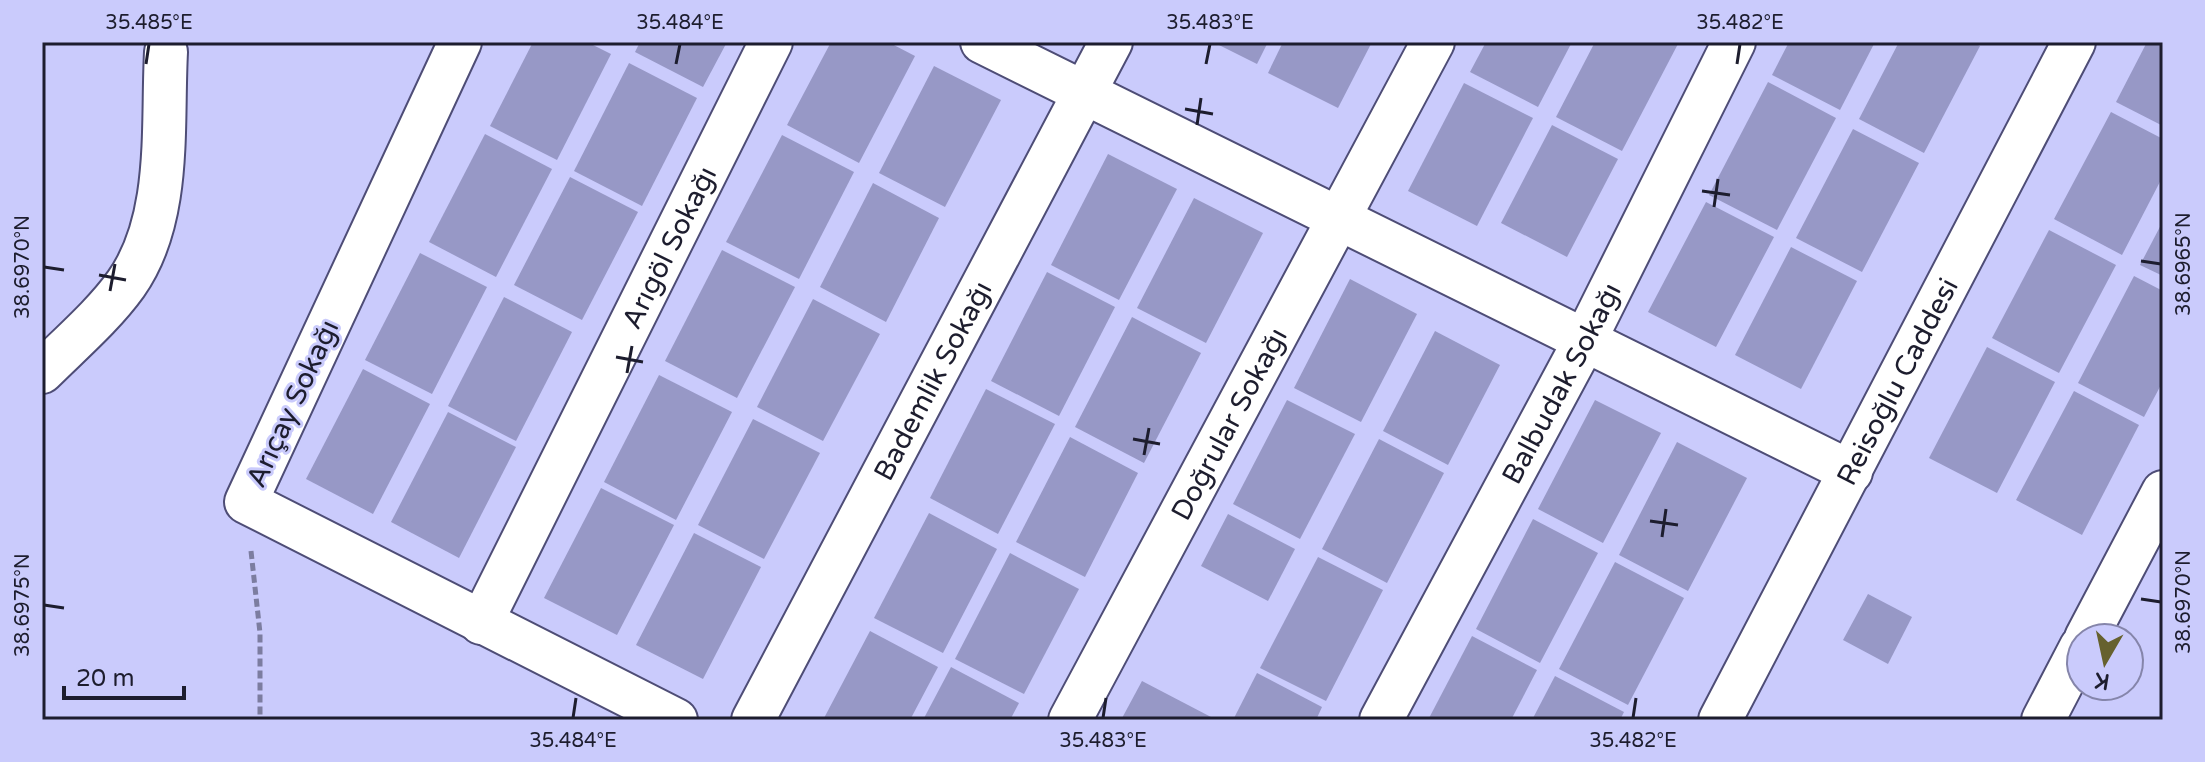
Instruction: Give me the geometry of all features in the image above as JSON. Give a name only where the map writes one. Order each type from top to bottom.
[{"type":"street","name":"Arıçay Sokağı","points":[[460,42],[246,502],[663,717]]},
{"type":"street","name":"Arıgöl Sokağı","points":[[481,623],[771,42]]},
{"type":"street","points":[[982,42],[1851,472]]},
{"type":"street","name":"Bademlik Sokağı","points":[[753,720],[1111,42]]},
{"type":"street","name":"Doğrular Sokağı","points":[[1070,720],[1433,42]]},
{"type":"street","name":"Balbudak Sokağı","points":[[1381,720],[1585,340],[1734,42]]},
{"type":"street","name":"Reisoğlu Caddesi","points":[[1720,720],[2074,42]]},
{"type":"street","points":[[42,372],[126,284],[142,256],[158,196],[166,52]]},
{"type":"street","points":[[2094,622],[2163,492]]},
{"type":"street","points":[[2043,720],[2065,678]]},
{"type":"path","points":[[246,502],[260,633],[260,720]]},
{"type":"building","points":[[533,42],[587,42],[611,54],[557,160],[490,126]]},
{"type":"building","points":[[640,42],[727,42],[703,87],[635,52]]},
{"type":"building","points":[[831,42],[888,42],[915,56],[859,163],[787,125]]},
{"type":"building","points":[[1213,42],[1268,42],[1257,64]]},
{"type":"building","points":[[1283,42],[1372,42],[1338,108],[1268,73]]},
{"type":"building","points":[[1486,42],[1572,42],[1538,107],[1470,72]]},
{"type":"building","points":[[1595,42],[1679,42],[1622,151],[1556,117]]},
{"type":"building","points":[[1789,42],[1875,42],[1840,110],[1772,75]]},
{"type":"building","points":[[1899,42],[1972,42],[1980,46],[1924,153],[1859,119]]},
{"type":"building","points":[[2147,42],[2163,42],[2163,126],[2116,102]]},
{"type":"building","points":[[629,63],[697,98],[642,206],[574,171]]},
{"type":"building","points":[[934,66],[1001,100],[945,207],[879,173]]},
{"type":"building","points":[[1768,82],[1836,118],[1777,230],[1709,195]]},
{"type":"building","points":[[1464,83],[1533,118],[1477,226],[1408,191]]},
{"type":"building","points":[[2111,112],[2163,139],[2163,176],[2122,255],[2054,219]]},
{"type":"building","points":[[1552,125],[1618,159],[1567,257],[1501,223]]},
{"type":"building","points":[[1853,129],[1919,163],[1862,272],[1796,238]]},
{"type":"building","points":[[485,134],[552,169],[496,277],[429,242]]},
{"type":"building","points":[[782,135],[854,172],[799,279],[726,242]]},
{"type":"building","points":[[1108,154],[1177,189],[1119,300],[1051,265]]},
{"type":"building","points":[[570,177],[638,212],[582,320],[514,285]]},
{"type":"building","points":[[873,183],[939,218],[886,322],[820,287]]},
{"type":"building","points":[[1194,198],[1263,233],[1206,343],[1137,308]]},
{"type":"building","points":[[1706,202],[1774,237],[1716,347],[1648,312]]},
{"type":"building","points":[[2163,221],[2163,276],[2140,265]]},
{"type":"building","points":[[2049,230],[2116,265],[2059,373],[1992,338]]},
{"type":"building","points":[[1791,247],[1857,281],[1801,389],[1735,355]]},
{"type":"building","points":[[722,250],[795,287],[737,398],[665,361]]},
{"type":"building","points":[[420,253],[487,287],[432,394],[365,360]]},
{"type":"building","points":[[1047,272],[1115,307],[1059,416],[991,381]]},
{"type":"building","points":[[2134,276],[2163,291],[2163,381],[2144,417],[2078,383]]},
{"type":"building","points":[[1350,279],[1417,314],[1361,422],[1294,388]]},
{"type":"building","points":[[504,297],[572,332],[516,441],[448,406]]},
{"type":"building","points":[[813,299],[880,334],[823,441],[757,407]]},
{"type":"building","points":[[1132,317],[1201,353],[1144,463],[1075,427]]},
{"type":"building","points":[[1435,331],[1500,365],[1448,465],[1383,431]]},
{"type":"building","points":[[1987,347],[2055,382],[1997,493],[1929,458]]},
{"type":"building","points":[[363,369],[430,404],[373,514],[306,479]]},
{"type":"building","points":[[659,375],[732,412],[676,520],[604,482]]},
{"type":"building","points":[[986,389],[1055,424],[998,534],[930,498]]},
{"type":"building","points":[[2074,391],[2139,425],[2082,535],[2016,500]]},
{"type":"building","points":[[1287,400],[1355,434],[1300,539],[1233,504]]},
{"type":"building","points":[[1595,400],[1661,433],[1603,543],[1538,509]]},
{"type":"building","points":[[448,412],[516,447],[459,558],[391,522]]},
{"type":"building","points":[[753,419],[820,453],[764,559],[698,525]]},
{"type":"building","points":[[1070,437],[1138,473],[1085,577],[1016,542]]},
{"type":"building","points":[[1379,439],[1444,473],[1387,583],[1322,549]]},
{"type":"building","points":[[1677,442],[1747,478],[1688,591],[1619,555]]},
{"type":"building","points":[[601,488],[674,525],[617,635],[544,598]]},
{"type":"building","points":[[929,513],[997,549],[943,653],[874,618]]},
{"type":"building","points":[[1228,514],[1295,549],[1268,601],[1201,566]]},
{"type":"building","points":[[1533,519],[1598,553],[1540,663],[1476,629]]},
{"type":"building","points":[[694,533],[761,567],[703,679],[636,645]]},
{"type":"building","points":[[1010,553],[1079,589],[1024,694],[955,659]]},
{"type":"building","points":[[1318,557],[1383,590],[1326,701],[1260,668]]},
{"type":"building","points":[[1615,562],[1684,598],[1628,705],[1559,669]]},
{"type":"building","points":[[1868,594],[1912,617],[1888,664],[1843,640]]},
{"type":"building","points":[[870,631],[938,667],[910,720],[823,720]]},
{"type":"building","points":[[1472,636],[1537,670],[1511,720],[1428,720]]},
{"type":"building","points":[[951,667],[1019,703],[1010,720],[923,720]]},
{"type":"building","points":[[1257,673],[1322,707],[1316,720],[1233,720]]},
{"type":"building","points":[[1555,676],[1624,712],[1620,720],[1532,720]]},
{"type":"building","points":[[1142,681],[1211,717],[1209,720],[1121,720]]}]
